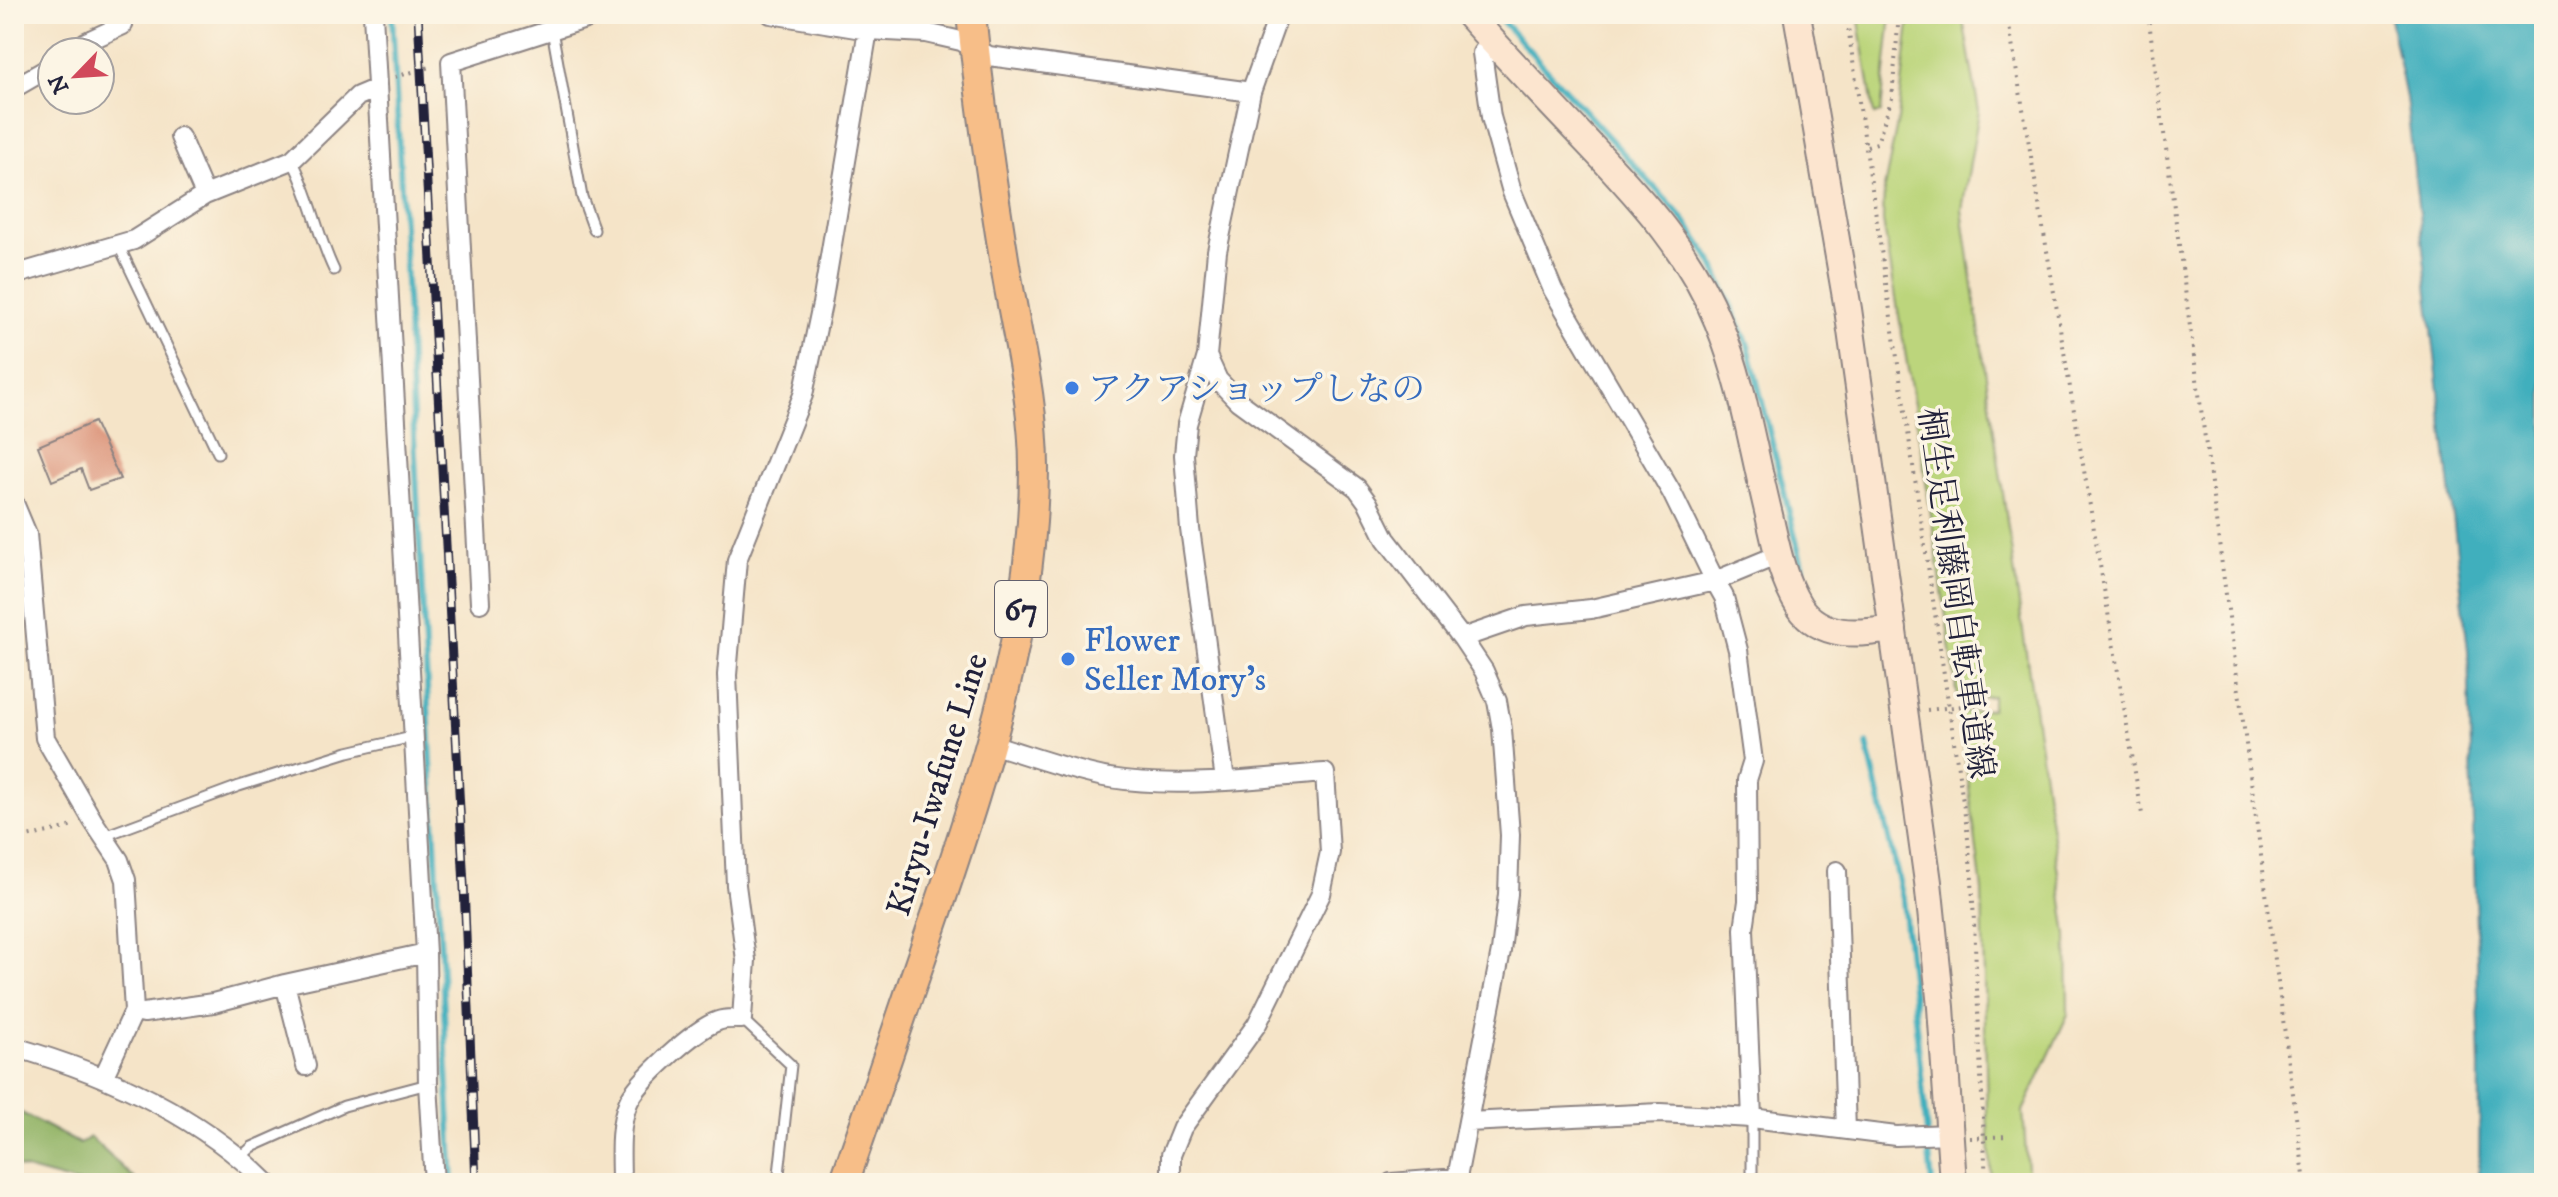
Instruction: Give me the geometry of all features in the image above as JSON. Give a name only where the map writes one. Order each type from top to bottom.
[{"type":"main road","name":"Kiryu-Iwafune Line","points":[[844,1183],[970,814],[1010,672],[1020,616],[1034,468],[1024,366],[1006,273],[971,14]]},
{"type":"street","points":[[373,14],[384,166],[412,737],[426,953],[428,1084],[434,1183]]},
{"type":"street","points":[[480,603],[451,62],[550,22],[601,14]]},
{"type":"street","points":[[771,14],[868,30],[924,23],[989,56],[1251,92]]},
{"type":"street","points":[[1225,780],[1197,589],[1185,479],[1187,424],[1207,356],[1217,251],[1251,92],[1279,14]]},
{"type":"street","points":[[1468,14],[1644,202],[1689,261],[1730,353],[1778,555],[1799,606],[1819,625],[1845,633],[1893,629]]},
{"type":"street","points":[[1797,14],[1848,309],[1928,882],[1953,1183]]},
{"type":"street","points":[[99,36],[123,25]]},
{"type":"street","points":[[621,1183],[620,1141],[627,1105],[633,1094],[675,1049],[700,1031],[719,1020],[742,1019],[746,960],[736,885],[727,675],[737,560],[803,395],[822,304],[868,30]]},
{"type":"street","points":[[1491,40],[1482,53],[1491,117],[1512,192],[1553,290],[1672,493],[1724,597],[1738,650],[1753,761],[1747,780],[1748,901],[1744,929],[1752,1118]]},
{"type":"street","points":[[14,88],[36,75]]},
{"type":"street","points":[[14,275],[134,240],[205,195],[292,160],[358,96],[377,88]]},
{"type":"street","points":[[180,137],[205,195]]},
{"type":"street","points":[[1207,356],[1218,380],[1238,401],[1357,488],[1386,539],[1484,671],[1497,701],[1510,835],[1508,894],[1501,951],[1457,1178],[1391,1183]]},
{"type":"street","points":[[14,503],[27,534],[45,738],[119,860],[126,880],[134,1011],[103,1078]]},
{"type":"street","points":[[1462,638],[1526,616],[1591,609],[1715,581],[1778,555]]},
{"type":"street","points":[[991,744],[1109,778],[1225,780],[1325,773],[1330,852],[1321,894],[1257,1024],[1182,1128],[1171,1155],[1171,1183]]},
{"type":"street","points":[[1837,871],[1846,1130]]},
{"type":"street","points":[[134,1011],[144,1013],[213,1003],[426,953]]},
{"type":"street","points":[[285,984],[306,1066]]},
{"type":"street","points":[[14,1047],[59,1060],[172,1111],[241,1157],[267,1183]]},
{"type":"street","points":[[1468,1122],[1482,1124],[1660,1113],[1752,1118],[1896,1136],[1950,1134]]},
{"type":"lane","points":[[550,22],[582,197],[594,230]]},
{"type":"lane","points":[[292,160],[301,177],[320,241],[334,270]]},
{"type":"lane","points":[[119,246],[218,453]]},
{"type":"lane","points":[[104,836],[252,782],[348,752],[412,737]]},
{"type":"lane","points":[[742,1019],[791,1065],[778,1183]]},
{"type":"lane","points":[[241,1157],[252,1147],[344,1106],[428,1084]]},
{"type":"lane","points":[[1752,1118],[1752,1183]]},
{"type":"path","name":"桐生足利藤岡自転車道線","points":[[1846,14],[1950,707],[1972,880],[1980,1137],[1986,1183]]},
{"type":"path","points":[[1867,146],[1877,143],[1892,98],[1899,14]]},
{"type":"path","points":[[2007,14],[2142,814]]},
{"type":"path","points":[[2148,14],[2305,1183]]},
{"type":"path","points":[[404,76],[451,62]]},
{"type":"path","points":[[1921,711],[1990,703]]},
{"type":"path","points":[[14,840],[93,821]]},
{"type":"path","points":[[1980,1137],[2008,1136]]},
{"type":"green space","points":[[1858,14],[1891,14],[1881,112],[1874,115]]},
{"type":"green space","points":[[1910,14],[1962,14],[1979,111],[1962,210],[2067,935],[2068,1014],[2023,1111],[2028,1183],[1992,1183],[1987,1113],[1982,890],[1960,717],[1963,713],[1992,709],[1992,696],[1958,698],[1883,221],[1884,188],[1898,119]]},
{"type":"green space","points":[[14,1109],[80,1144],[90,1137],[139,1183],[77,1183],[14,1166]]},
{"type":"water","points":[[2389,14],[2544,14],[2544,1183],[2479,1183],[2480,1066],[2468,650],[2406,98]]},
{"type":"building","points":[[94,422],[120,479],[89,490],[81,469],[52,481],[38,446]]},
{"type":"waterway","points":[[392,14],[453,1183]]},
{"type":"waterway","points":[[1496,14],[1685,221],[1712,262],[1748,345],[1803,569]]},
{"type":"waterway","points":[[1867,744],[1903,899],[1932,1183]]},
{"type":"railway","points":[[418,14],[464,886],[476,1183]]},
{"type":"place","name":"アクアショップしなの","points":[[1072,388]]},
{"type":"place","name":"Flower Seller Mory's","points":[[1068,659]]}]
